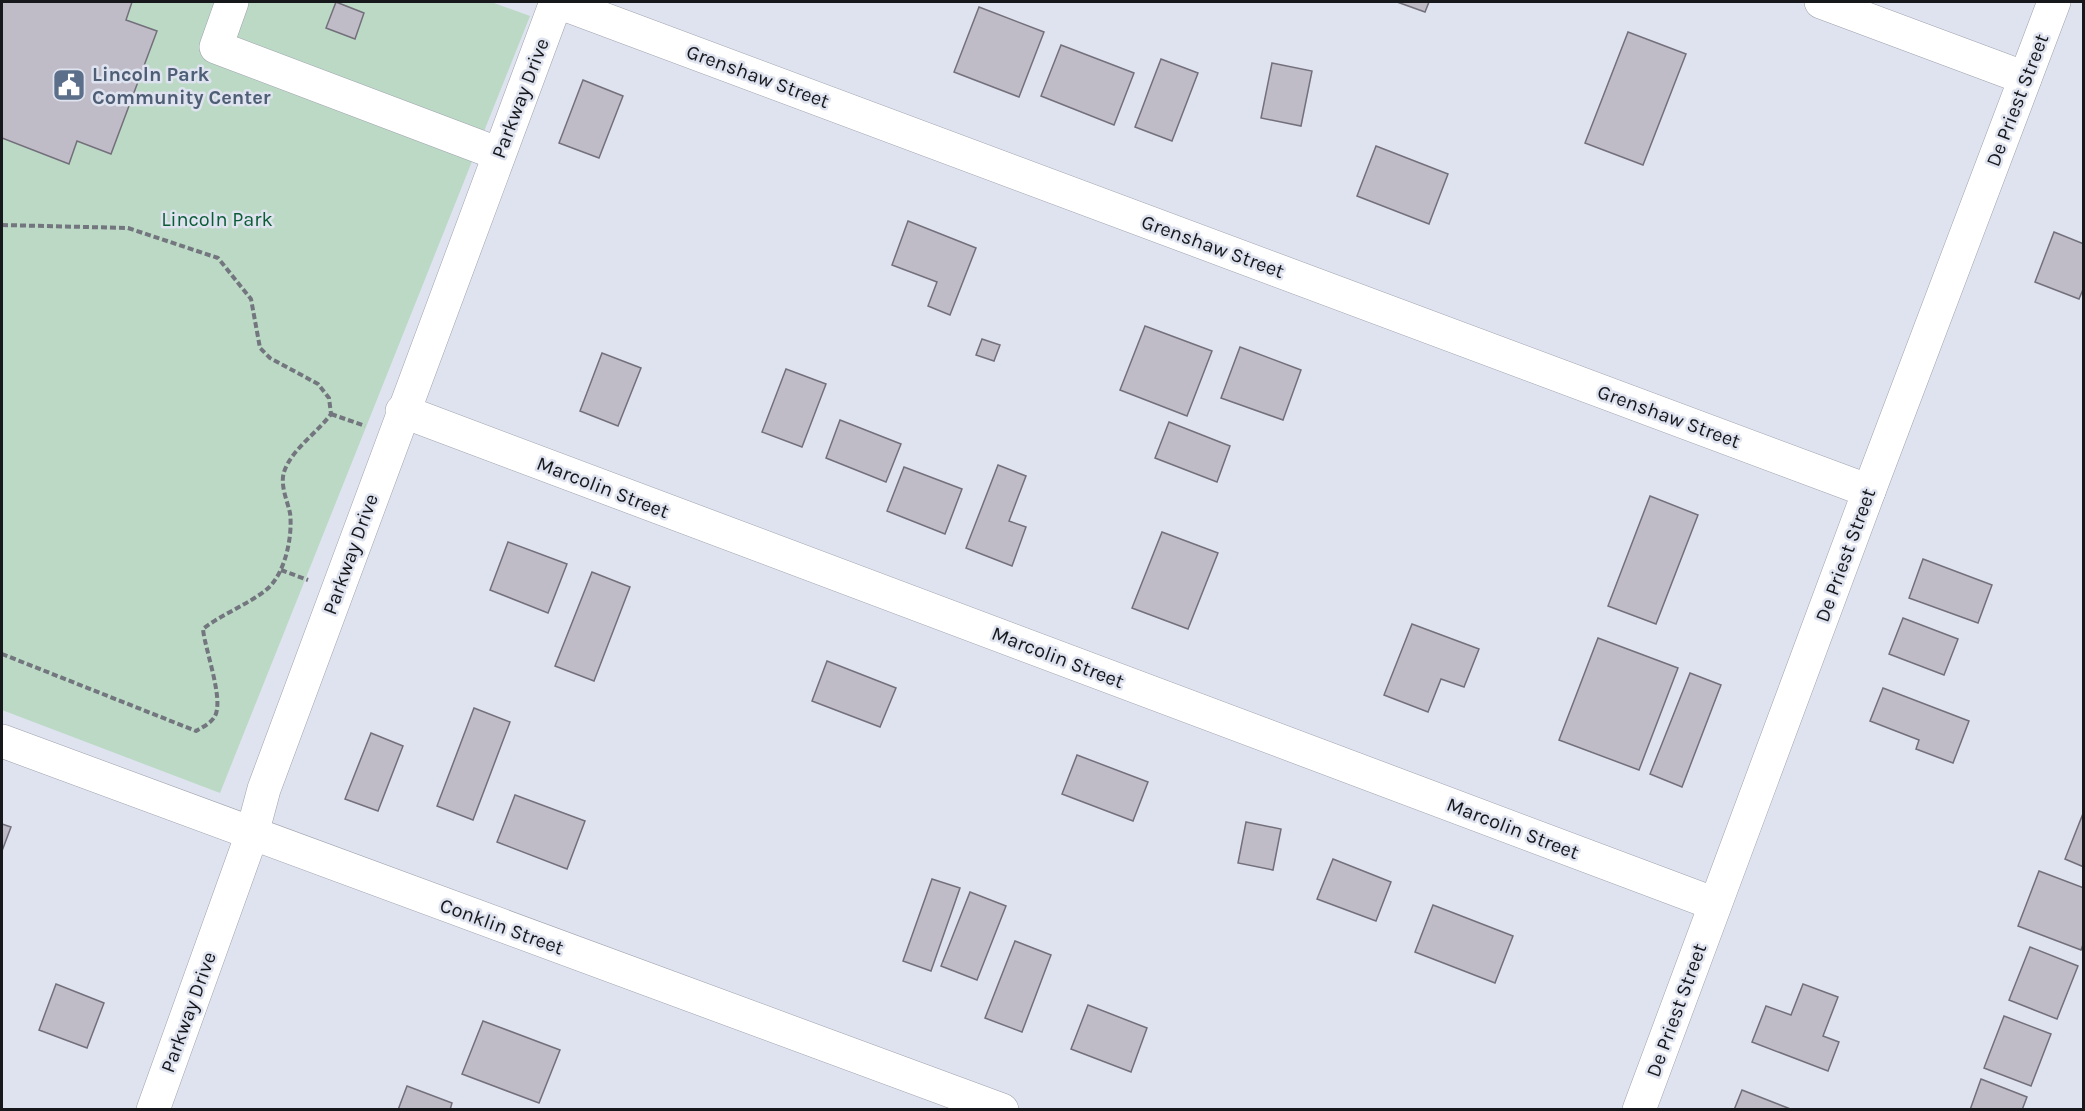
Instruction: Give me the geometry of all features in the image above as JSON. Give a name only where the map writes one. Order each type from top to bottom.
[{"type":"street","points":[[232,2],[216,47],[499,154]]},
{"type":"street","name":"Parkway Drive","points":[[153,1110],[252,834],[264,789],[402,411],[557,2]]},
{"type":"street","name":"Grenshaw Street","points":[[557,2],[1869,490]]},
{"type":"street","points":[[1821,2],[2025,78]]},
{"type":"street","name":"De Priest Street","points":[[1639,1110],[1869,490],[2054,2]]},
{"type":"street","name":"Marcolin Street","points":[[402,411],[1715,904]]},
{"type":"street","name":"Conklin Street","points":[[2,741],[1002,1110]]},
{"type":"path","points":[[2,225],[128,228],[218,258],[251,299],[260,348],[270,358],[318,384],[329,398],[331,414],[297,452],[284,471],[283,485],[290,515],[289,542],[281,570],[267,590],[203,629],[217,697],[215,715],[208,723],[196,731],[2,654]]},
{"type":"green space","name":"Lincoln Park","points":[[2,2],[491,2],[530,16],[220,793],[2,710]]},
{"type":"building","name":"Lincoln Park Community Center","points":[[2,2],[132,2],[126,20],[157,31],[111,154],[77,141],[69,164],[2,138]]},
{"type":"building","points":[[336,2],[364,13],[355,39],[326,28]]},
{"type":"building","points":[[1397,2],[1429,2],[1425,12]]},
{"type":"building","points":[[979,7],[1044,32],[1019,97],[954,72]]},
{"type":"building","points":[[1628,32],[1686,54],[1643,165],[1585,143]]},
{"type":"building","points":[[1061,45],[1134,73],[1114,125],[1041,96]]},
{"type":"building","points":[[1161,59],[1198,73],[1172,141],[1135,127]]},
{"type":"building","points":[[1272,63],[1312,71],[1301,126],[1261,118]]},
{"type":"building","points":[[583,80],[623,96],[599,158],[559,143]]},
{"type":"building","points":[[1376,146],[1448,174],[1429,224],[1357,196]]},
{"type":"building","points":[[908,221],[976,248],[950,315],[928,306],[937,282],[892,265]]},
{"type":"building","points":[[2054,232],[2084,244],[2084,287],[2079,299],[2035,282]]},
{"type":"building","points":[[1145,326],[1212,351],[1187,416],[1120,390]]},
{"type":"building","points":[[982,339],[1000,345],[994,361],[976,355]]},
{"type":"building","points":[[1240,347],[1301,370],[1283,420],[1221,398]]},
{"type":"building","points":[[602,353],[641,368],[618,426],[580,411]]},
{"type":"building","points":[[786,369],[826,384],[802,447],[762,432]]},
{"type":"building","points":[[840,420],[901,444],[886,482],[826,458]]},
{"type":"building","points":[[1169,422],[1230,446],[1217,482],[1155,458]]},
{"type":"building","points":[[998,465],[1026,476],[1009,521],[1026,527],[1012,566],[966,548]]},
{"type":"building","points":[[904,467],[962,489],[945,534],[887,511]]},
{"type":"building","points":[[1650,496],[1698,515],[1656,624],[1608,606]]},
{"type":"building","points":[[1162,532],[1218,553],[1188,629],[1132,608]]},
{"type":"building","points":[[508,542],[567,564],[548,613],[490,590]]},
{"type":"building","points":[[1923,559],[1992,585],[1978,623],[1909,598]]},
{"type":"building","points":[[592,572],[630,587],[594,681],[555,666]]},
{"type":"building","points":[[1903,618],[1958,639],[1944,675],[1889,654]]},
{"type":"building","points":[[1412,624],[1479,649],[1464,687],[1441,679],[1428,712],[1384,695]]},
{"type":"building","points":[[1598,638],[1678,668],[1639,770],[1559,740]]},
{"type":"building","points":[[827,661],[896,688],[880,727],[812,701]]},
{"type":"building","points":[[1690,673],[1721,685],[1682,787],[1650,774]]},
{"type":"building","points":[[1883,688],[1969,721],[1953,763],[1916,749],[1919,740],[1870,721]]},
{"type":"building","points":[[474,708],[510,722],[473,820],[437,806]]},
{"type":"building","points":[[371,733],[403,746],[378,811],[345,799]]},
{"type":"building","points":[[1077,755],[1148,782],[1133,821],[1062,794]]},
{"type":"building","points":[[515,795],[585,821],[567,869],[497,842]]},
{"type":"building","points":[[2084,811],[2084,867],[2065,859]]},
{"type":"building","points":[[1246,822],[1281,829],[1273,870],[1238,863]]},
{"type":"building","points":[[2,824],[11,827],[2,851]]},
{"type":"building","points":[[1333,859],[1391,882],[1376,921],[1317,899]]},
{"type":"building","points":[[2039,871],[2084,888],[2084,942],[2081,950],[2018,926]]},
{"type":"building","points":[[932,879],[960,888],[931,971],[903,961]]},
{"type":"building","points":[[970,892],[1006,906],[977,980],[941,966]]},
{"type":"building","points":[[1433,905],[1513,936],[1495,983],[1415,952]]},
{"type":"building","points":[[1015,941],[1051,955],[1022,1032],[985,1018]]},
{"type":"building","points":[[2030,947],[2078,966],[2057,1019],[2009,1000]]},
{"type":"building","points":[[56,984],[104,1003],[87,1048],[39,1030]]},
{"type":"building","points":[[1803,984],[1838,997],[1823,1036],[1839,1042],[1828,1071],[1752,1042],[1766,1006],[1791,1015]]},
{"type":"building","points":[[1088,1005],[1147,1028],[1131,1072],[1071,1049]]},
{"type":"building","points":[[2004,1016],[2051,1034],[2031,1086],[1984,1068]]},
{"type":"building","points":[[483,1021],[560,1050],[539,1103],[462,1074]]},
{"type":"building","points":[[1981,1079],[2027,1097],[2022,1110],[1970,1110]]},
{"type":"building","points":[[407,1086],[452,1103],[450,1110],[398,1110]]},
{"type":"building","points":[[1742,1090],[1793,1110],[1734,1110]]},
{"type":"place","name":"Lincoln Park Community Center","points":[[69,85]]}]
